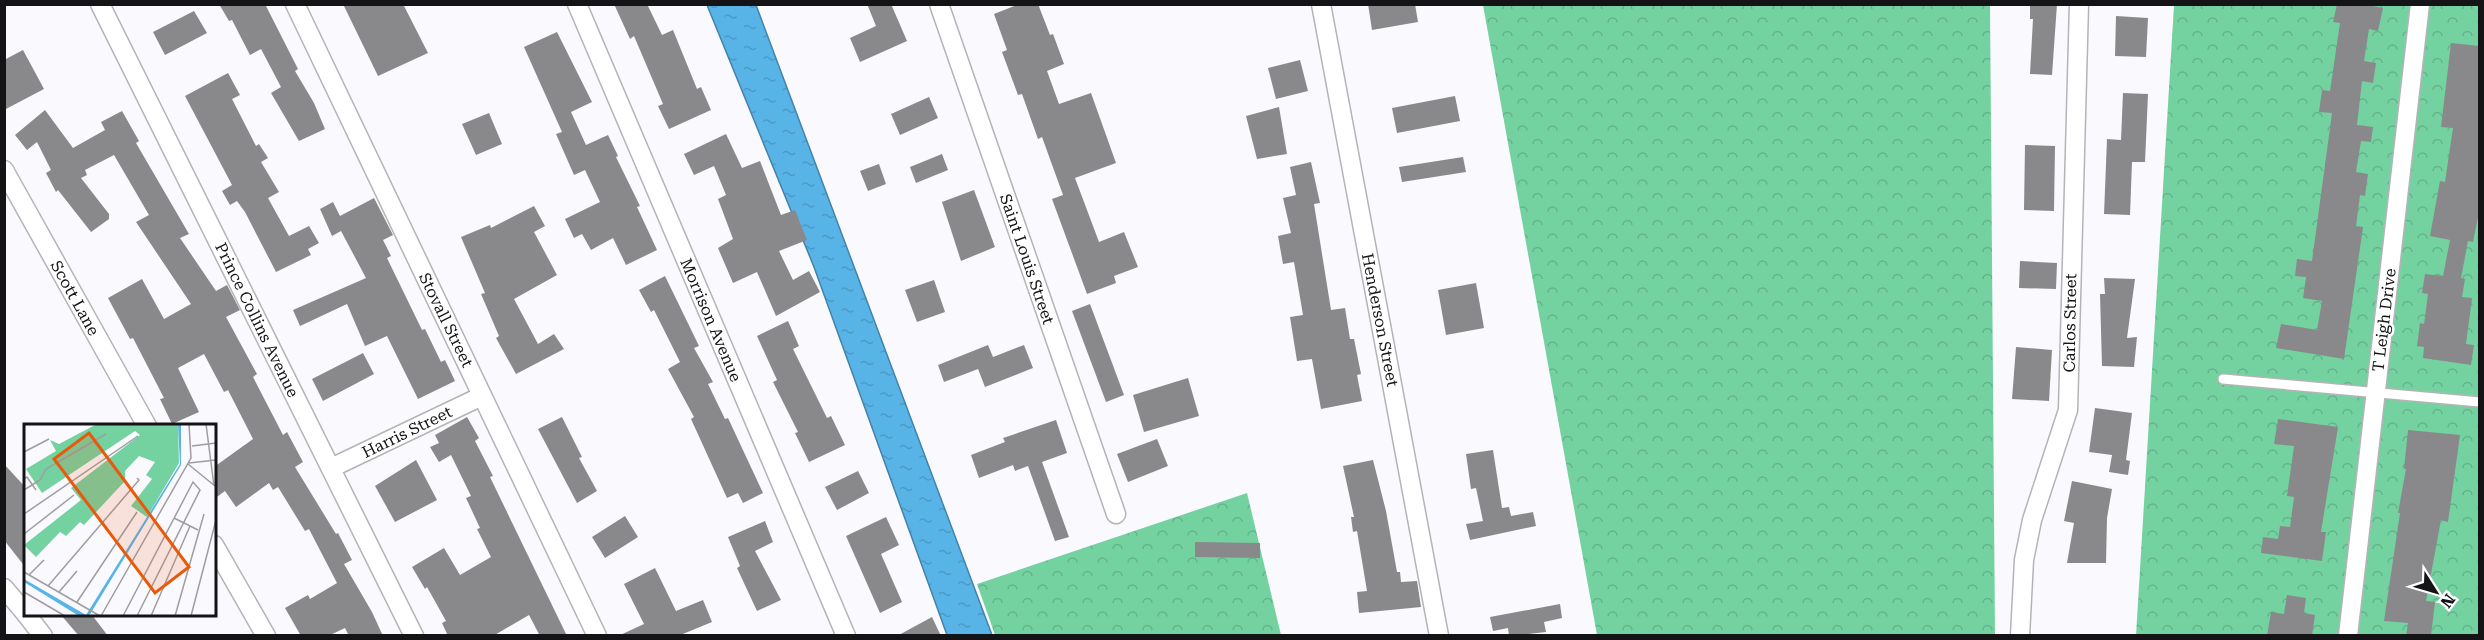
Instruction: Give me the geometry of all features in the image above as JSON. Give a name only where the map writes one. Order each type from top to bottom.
[{"type":"street","name":"Prince Collins Avenue","points":[[100,4],[414,636]]},
{"type":"street","name":"Stovall Street","points":[[295,4],[597,636]]},
{"type":"street","name":"Morrison Avenue","points":[[577,4],[846,636]]},
{"type":"street","name":"Saint Louis Street","points":[[939,4],[1116,514]]},
{"type":"street","name":"Henderson Street","points":[[1320,4],[1439,636]]},
{"type":"street","name":"Carlos Street","points":[[2020,636],[2024,560],[2031,520],[2068,410],[2079,4]]},
{"type":"street","name":"T Leigh Drive","points":[[2348,636],[2420,4]]},
{"type":"street","name":"Scott Lane","points":[[4,170],[146,424]]},
{"type":"street","name":"Harris Street","points":[[331,468],[482,396]]},
{"type":"street","points":[[216,548],[266,636]]},
{"type":"street","points":[[4,588],[24,612]]},
{"type":"street","points":[[28,616],[43,636]]},
{"type":"lane","points":[[2223,379],[2480,402]]},
{"type":"green space","points":[[1483,5],[1990,5],[1995,635],[1597,635]]},
{"type":"green space","points":[[2174,5],[2479,5],[2479,635],[2136,636]]},
{"type":"green space","points":[[1247,493],[1281,635],[995,635],[977,584]]},
{"type":"water","points":[[707,5],[756,5],[992,635],[947,635],[814,267]]},
{"type":"building","points":[[219,4],[265,4],[298,69],[295,71],[314,103],[325,129],[299,141],[271,93],[281,87],[261,49],[250,55],[232,20],[229,21]]},
{"type":"building","points":[[343,4],[403,4],[428,53],[378,76]]},
{"type":"building","points":[[614,4],[647,4],[662,35],[673,30],[697,89],[701,87],[711,110],[669,129],[658,106],[663,104],[634,36],[630,39]]},
{"type":"building","points":[[867,4],[891,4],[907,41],[860,62],[850,38],[876,26]]},
{"type":"building","points":[[1019,4],[1038,4],[1050,35],[1053,34],[1064,64],[1047,71],[1059,104],[1091,93],[1116,163],[1075,178],[1099,242],[1124,232],[1138,267],[1114,276],[1116,283],[1087,294],[1052,199],[1063,195],[1042,137],[1038,139],[1022,94],[1018,95],[1002,52],[1007,50],[994,14]]},
{"type":"building","points":[[1368,4],[1415,4],[1418,22],[1372,30]]},
{"type":"building","points":[[2030,4],[2057,4],[2052,75],[2030,74],[2033,19],[2030,19]]},
{"type":"building","points":[[2337,4],[2363,4],[2383,8],[2378,31],[2369,29],[2364,61],[2376,63],[2373,83],[2362,81],[2357,125],[2373,127],[2371,142],[2361,141],[2356,172],[2368,174],[2365,196],[2360,195],[2356,226],[2363,227],[2344,359],[2276,348],[2281,324],[2317,330],[2322,301],[2303,298],[2306,277],[2295,276],[2297,259],[2312,261],[2332,113],[2319,112],[2322,90],[2330,91],[2340,23],[2333,22]]},
{"type":"building","points":[[194,11],[207,33],[165,55],[153,32]]},
{"type":"building","points":[[2116,16],[2148,18],[2146,57],[2115,56]]},
{"type":"building","points":[[557,32],[592,102],[571,112],[586,145],[608,135],[657,250],[626,265],[613,238],[591,250],[582,234],[574,238],[565,219],[600,202],[585,170],[574,175],[556,134],[562,132],[524,47]]},
{"type":"building","points":[[2451,43],[2480,46],[2478,74],[2480,74],[2480,207],[2473,242],[2468,241],[2461,278],[2465,279],[2462,297],[2472,298],[2466,344],[2474,345],[2471,365],[2423,358],[2424,347],[2417,346],[2420,323],[2424,324],[2428,294],[2422,293],[2425,274],[2443,276],[2450,240],[2430,236],[2440,181],[2445,182],[2453,128],[2441,127]]},
{"type":"building","points":[[23,50],[44,89],[4,110],[4,60]]},
{"type":"building","points":[[1300,60],[1308,91],[1276,99],[1268,68]]},
{"type":"building","points":[[228,73],[240,95],[232,99],[256,146],[259,144],[268,158],[261,162],[279,192],[268,198],[289,236],[309,226],[319,243],[308,249],[311,255],[276,272],[245,212],[237,201],[230,205],[222,191],[232,185],[185,96]]},
{"type":"building","points":[[2123,93],[2148,94],[2145,162],[2132,162],[2130,215],[2104,214],[2107,139],[2121,140]]},
{"type":"building","points":[[1455,96],[1460,121],[1397,133],[1392,108]]},
{"type":"building","points":[[929,97],[938,118],[900,135],[891,114]]},
{"type":"building","points":[[1279,107],[1287,154],[1257,159],[1246,116]]},
{"type":"building","points":[[45,110],[73,148],[105,130],[101,122],[122,111],[139,141],[136,143],[189,234],[180,238],[216,291],[227,285],[240,310],[226,317],[257,374],[253,377],[283,435],[287,432],[303,462],[295,467],[336,534],[338,533],[352,560],[344,564],[383,636],[349,636],[345,628],[328,636],[301,636],[285,608],[308,595],[310,599],[337,583],[309,529],[305,531],[278,487],[273,490],[269,483],[236,507],[225,491],[216,498],[216,466],[253,439],[228,390],[224,392],[204,354],[178,368],[199,412],[172,424],[160,399],[164,398],[133,338],[130,339],[108,298],[142,279],[164,319],[191,304],[136,222],[149,215],[114,155],[85,170],[87,175],[81,178],[109,214],[109,219],[91,232],[58,190],[56,192],[46,173],[51,170],[37,142],[27,150],[15,135]]},
{"type":"building","points":[[489,113],[502,144],[476,155],[462,124]]},
{"type":"building","points":[[726,134],[742,168],[760,161],[781,215],[795,210],[807,240],[779,251],[793,280],[809,271],[820,292],[776,316],[757,272],[733,283],[718,248],[733,239],[718,199],[726,195],[714,166],[694,175],[684,154]]},
{"type":"building","points":[[2025,145],[2055,146],[2054,211],[2024,210]]},
{"type":"building","points":[[942,154],[948,170],[916,183],[910,167]]},
{"type":"building","points":[[1463,157],[1466,172],[1402,182],[1399,167]]},
{"type":"building","points":[[1311,162],[1320,203],[1314,204],[1331,310],[1345,308],[1350,339],[1354,339],[1361,374],[1357,375],[1362,401],[1321,409],[1312,359],[1297,361],[1290,317],[1303,315],[1294,262],[1283,264],[1278,236],[1291,233],[1283,198],[1296,195],[1290,167]]},
{"type":"building","points":[[879,164],[886,184],[868,191],[860,171]]},
{"type":"building","points":[[974,190],[995,247],[961,261],[942,202]]},
{"type":"building","points":[[374,198],[393,235],[383,240],[391,256],[387,258],[422,330],[425,329],[441,362],[445,360],[455,381],[418,399],[387,336],[365,346],[347,304],[300,326],[293,310],[366,278],[341,231],[332,236],[320,209],[333,202],[340,216]]},
{"type":"building","points":[[534,206],[545,226],[534,232],[557,275],[514,299],[538,344],[554,334],[564,349],[516,374],[496,338],[499,336],[481,294],[485,293],[461,237],[490,225],[491,228]]},
{"type":"building","points":[[2020,261],[2057,263],[2056,289],[2019,288]]},
{"type":"building","points":[[665,276],[699,346],[694,348],[713,382],[708,384],[725,419],[728,418],[763,493],[743,503],[738,493],[727,498],[691,419],[694,417],[668,369],[680,362],[654,310],[651,312],[639,290]]},
{"type":"building","points":[[2104,278],[2135,279],[2127,338],[2137,337],[2134,367],[2102,366],[2100,294],[2105,294]]},
{"type":"building","points":[[934,280],[945,312],[917,322],[905,290]]},
{"type":"building","points":[[1476,283],[1484,328],[1446,335],[1438,290]]},
{"type":"building","points":[[1090,304],[1124,395],[1106,402],[1072,311]]},
{"type":"building","points":[[788,321],[799,346],[793,349],[827,418],[831,416],[845,445],[809,462],[795,433],[798,432],[773,382],[777,380],[757,336]]},
{"type":"building","points":[[988,345],[993,357],[1024,345],[1033,368],[985,387],[978,369],[944,382],[938,365]]},
{"type":"building","points":[[2016,347],[2052,350],[2049,401],[2012,399]]},
{"type":"building","points":[[363,353],[374,374],[323,401],[312,379]]},
{"type":"building","points":[[1188,378],[1199,416],[1144,432],[1133,395]]},
{"type":"building","points":[[2095,408],[2132,413],[2126,460],[2130,461],[2128,475],[2109,472],[2112,455],[2089,452]]},
{"type":"building","points":[[467,417],[479,438],[475,441],[493,476],[490,477],[567,636],[540,636],[529,615],[493,636],[448,636],[442,623],[446,621],[427,587],[425,589],[412,567],[444,548],[460,575],[491,557],[477,529],[480,528],[466,498],[471,496],[451,455],[439,462],[430,447],[439,443],[435,435]]},
{"type":"building","points":[[562,417],[582,457],[579,458],[597,491],[577,503],[538,429]]},
{"type":"building","points":[[2278,419],[2338,427],[2321,532],[2326,532],[2322,561],[2261,553],[2263,537],[2278,539],[2280,526],[2290,527],[2294,497],[2287,496],[2294,446],[2274,444]]},
{"type":"building","points":[[1056,420],[1067,453],[1042,462],[1069,537],[1055,541],[1028,466],[1015,471],[1013,465],[979,478],[971,455],[1005,442],[1003,438]]},
{"type":"building","points":[[2408,430],[2460,435],[2448,522],[2441,520],[2426,601],[2435,602],[2431,636],[2406,636],[2408,623],[2384,621],[2406,469],[2404,469]]},
{"type":"building","points":[[1157,439],[1168,466],[1128,482],[1117,454]]},
{"type":"building","points":[[1493,450],[1502,508],[1509,507],[1511,516],[1533,512],[1536,526],[1470,540],[1466,524],[1483,521],[1476,488],[1471,489],[1466,454]]},
{"type":"building","points":[[416,460],[437,500],[395,522],[375,486]]},
{"type":"building","points":[[1373,460],[1386,511],[1397,572],[1400,572],[1401,582],[1417,581],[1421,607],[1359,613],[1357,592],[1367,591],[1357,531],[1353,532],[1351,517],[1354,517],[1343,466]]},
{"type":"building","points":[[4,464],[24,486],[24,565],[4,540]]},
{"type":"building","points":[[858,471],[869,493],[837,510],[825,487]]},
{"type":"building","points":[[2072,481],[2112,489],[2107,518],[2106,563],[2067,563],[2074,523],[2064,521]]},
{"type":"building","points":[[625,516],[638,537],[605,558],[592,537]]},
{"type":"building","points":[[886,517],[899,545],[881,554],[902,602],[880,613],[846,536]]},
{"type":"building","points":[[765,521],[773,542],[755,551],[781,600],[757,611],[737,568],[740,566],[728,537]]},
{"type":"building","points":[[1195,542],[1260,543],[1260,558],[1195,557]]},
{"type":"building","points":[[655,568],[676,611],[703,600],[712,622],[678,636],[618,636],[644,624],[624,584]]},
{"type":"building","points":[[2287,595],[2306,598],[2304,613],[2315,615],[2312,636],[2267,636],[2271,612],[2284,614]]},
{"type":"building","points":[[1560,604],[1562,618],[1544,622],[1546,632],[1509,636],[1508,628],[1493,631],[1490,617]]},
{"type":"building","points":[[62,616],[93,616],[108,636],[79,636]]},
{"type":"building","points":[[932,617],[941,636],[897,636]]}]
